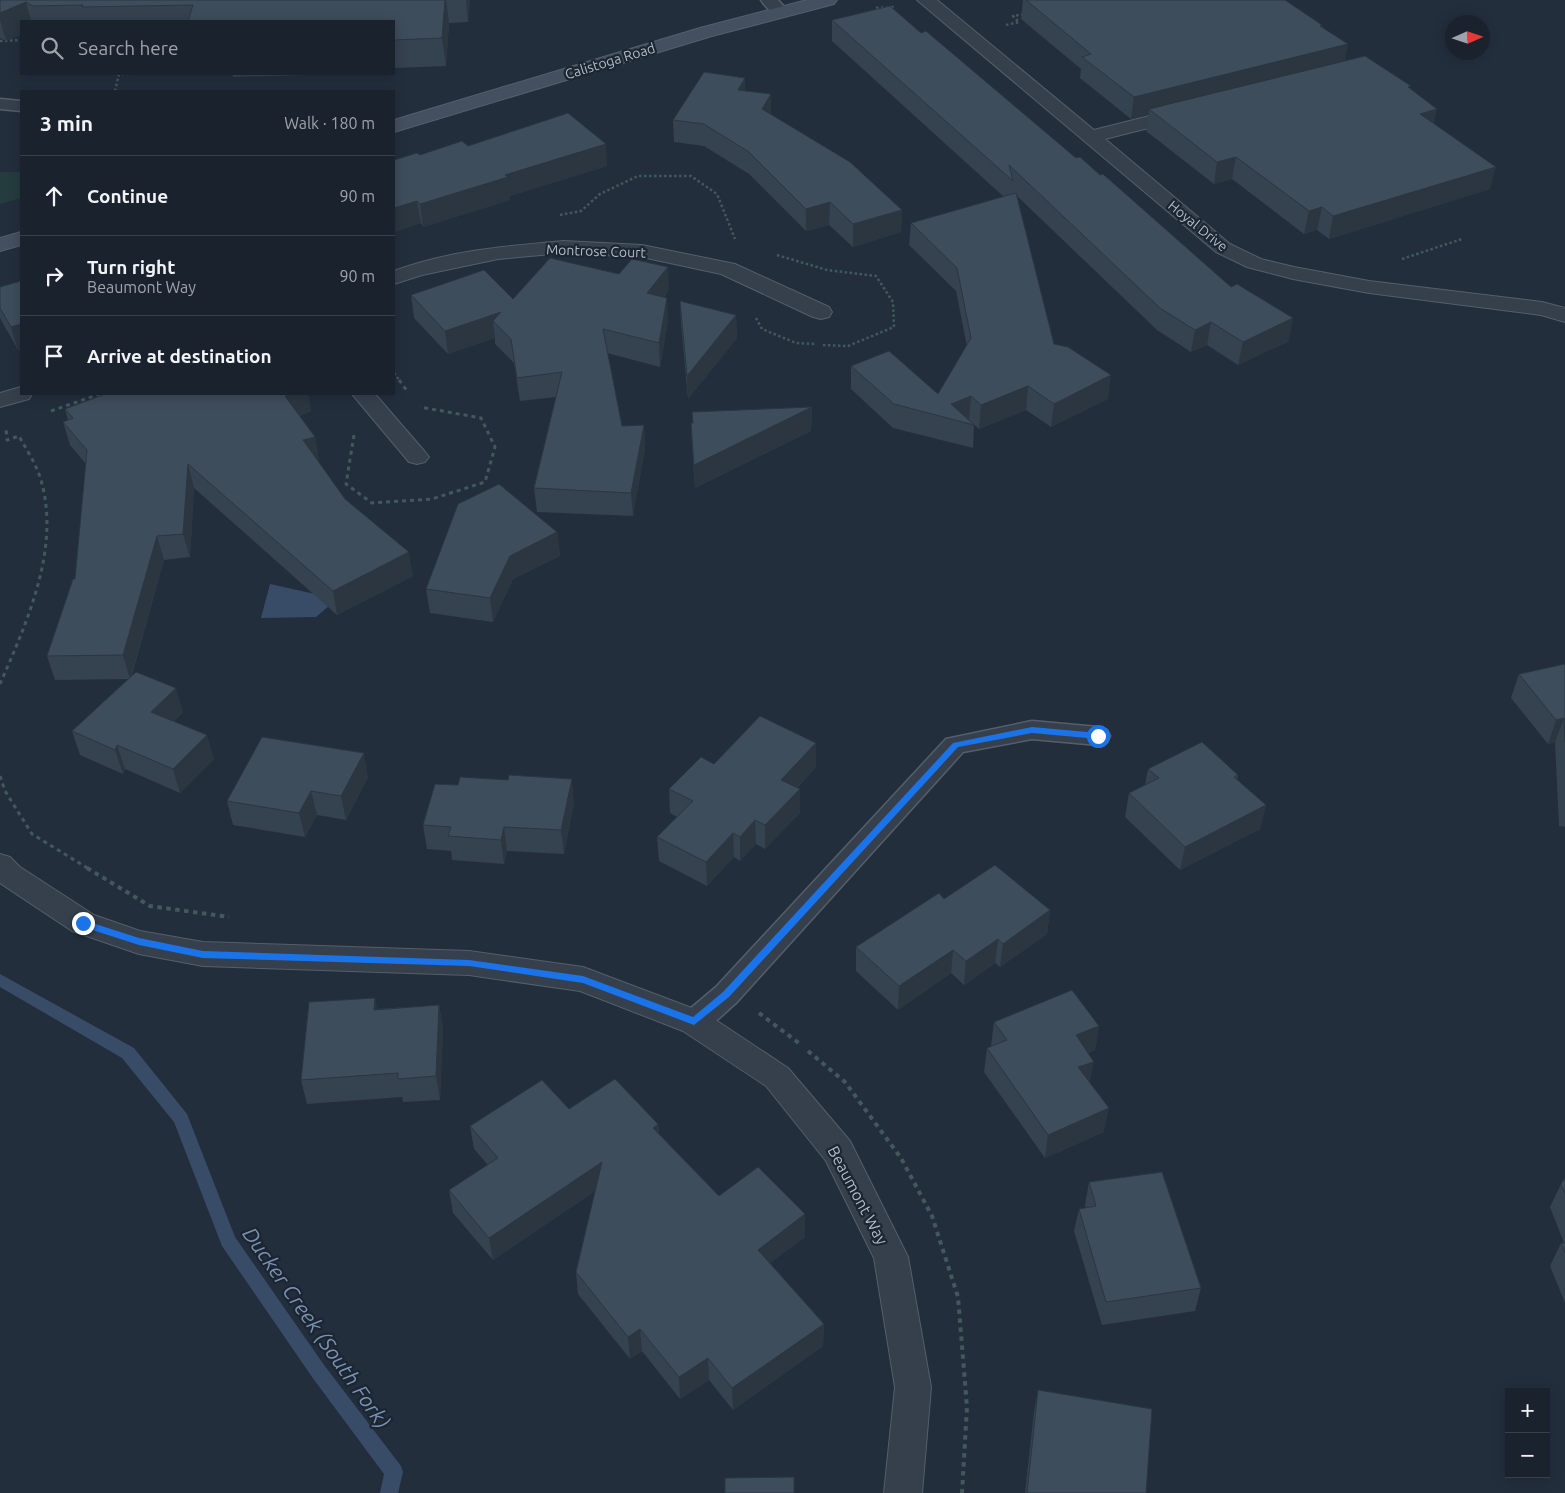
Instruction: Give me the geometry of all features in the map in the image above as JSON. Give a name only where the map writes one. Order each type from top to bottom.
[{"type":"main road","name":"Calistoga Road","points":[[395,126],[706,32],[775,6],[828,0]]},
{"type":"main road","points":[[0,244],[20,238]]},
{"type":"street","name":"Hoyal Drive","points":[[926,0],[1223,248],[1254,263],[1293,273],[1369,287],[1542,309],[1565,315]]},
{"type":"street","points":[[1091,137],[1203,109]]},
{"type":"street","name":"Montrose Court","points":[[395,278],[416,270],[498,253],[562,247],[642,251],[727,269],[821,312]]},
{"type":"street","points":[[0,400],[20,394]]},
{"type":"street","points":[[364,395],[417,457]]},
{"type":"street","name":"Beaumont Way","points":[[0,865],[10,875],[83,923],[139,942],[203,954],[469,963],[583,979],[694,1022],[777,1077],[838,1152],[891,1257],[913,1387],[904,1493]]},
{"type":"lane","points":[[0,104],[20,106]]},
{"type":"lane","points":[[694,1022],[726,995],[955,745],[1032,730],[1098,736]]},
{"type":"path","points":[[999,26],[1019,22],[1013,16],[1030,13]]},
{"type":"path","points":[[0,41],[20,40]]},
{"type":"path","points":[[115,90],[119,75]]},
{"type":"path","points":[[1400,260],[1462,239]]},
{"type":"path","points":[[50,411],[97,395]]},
{"type":"path","points":[[0,684],[17,645],[41,576],[46,519],[42,483],[19,436],[7,440],[5,433],[9,423]]},
{"type":"path","points":[[0,776],[5,791],[32,834],[150,906],[234,917]]},
{"type":"green space","points":[[0,172],[20,172],[20,198],[0,204]]},
{"type":"water","points":[[270,584],[337,599],[316,617],[261,618]]},
{"type":"building","points":[[0,0],[445,0],[442,38],[395,40],[395,20],[188,20],[193,5],[82,7],[83,5],[33,6],[26,2],[0,13]]},
{"type":"building","points":[[1026,0],[1285,0],[1348,44],[1134,97],[1082,57],[1091,54]]},
{"type":"building","points":[[890,6],[921,33],[926,31],[1076,158],[1080,157],[1100,175],[1103,174],[1231,287],[1237,284],[1293,318],[1243,342],[1211,322],[1195,330],[1160,308],[1009,165],[1013,181],[832,20]]},
{"type":"building","points":[[1365,56],[1411,86],[1408,87],[1437,109],[1420,114],[1496,167],[1333,216],[1322,207],[1309,211],[1236,157],[1217,162],[1149,109]]},
{"type":"building","points":[[704,72],[745,78],[738,90],[771,94],[762,109],[850,162],[902,210],[853,224],[830,202],[806,209],[749,152],[704,124],[673,120]]},
{"type":"building","points":[[568,113],[606,144],[505,175],[508,177],[420,204],[417,201],[395,208],[395,160],[417,153],[420,155],[462,141],[468,146]]},
{"type":"building","points":[[1016,193],[1054,344],[1068,347],[1111,375],[1054,404],[1028,386],[981,405],[971,396],[951,404],[974,425],[894,404],[851,366],[889,351],[938,394],[971,338],[957,268],[911,223]]},
{"type":"building","points":[[550,258],[619,274],[632,259],[668,267],[647,293],[667,298],[659,343],[603,329],[622,426],[644,425],[631,493],[534,488],[562,372],[517,378],[511,339],[493,321],[501,312],[445,331],[411,295],[484,270],[513,299]]},
{"type":"building","points":[[20,281],[20,324],[11,327],[0,308],[0,287]]},
{"type":"building","points":[[680,301],[736,315],[687,376]]},
{"type":"building","points":[[102,395],[288,395],[285,396],[315,437],[303,440],[345,499],[409,552],[333,591],[188,464],[183,534],[157,536],[123,655],[47,656],[73,579],[75,579],[87,450],[63,422],[73,418],[65,409]]},
{"type":"building","points":[[812,407],[694,465],[692,412]]},
{"type":"building","points":[[499,484],[557,532],[510,556],[490,598],[426,589],[458,504]]},
{"type":"building","points":[[1565,664],[1565,742],[1564,718],[1556,720],[1519,674]]},
{"type":"building","points":[[136,672],[176,688],[151,712],[207,735],[173,769],[117,745],[115,750],[72,731]]},
{"type":"building","points":[[760,716],[816,743],[781,780],[800,789],[765,825],[755,820],[740,837],[733,833],[706,862],[657,837],[693,801],[669,789],[701,757],[714,764]]},
{"type":"building","points":[[262,737],[364,753],[341,796],[311,791],[299,813],[227,801]]},
{"type":"building","points":[[1202,742],[1238,775],[1234,777],[1266,805],[1185,847],[1129,793],[1159,778],[1148,769]]},
{"type":"building","points":[[509,775],[572,779],[561,830],[504,827],[501,840],[448,836],[451,827],[423,825],[435,784],[458,785],[460,777],[508,780]]},
{"type":"building","points":[[995,865],[1050,910],[1003,944],[998,939],[966,961],[953,950],[899,986],[856,947],[939,893],[944,899]]},
{"type":"building","points":[[1072,990],[1099,1026],[1076,1035],[1094,1062],[1078,1067],[1109,1108],[1048,1135],[987,1048],[1007,1040],[994,1022]]},
{"type":"building","points":[[375,998],[374,1010],[439,1005],[436,1076],[398,1079],[398,1073],[301,1080],[309,1002]]},
{"type":"building","points":[[615,1079],[658,1124],[653,1128],[719,1196],[758,1167],[805,1214],[758,1250],[824,1324],[732,1388],[708,1358],[679,1377],[640,1329],[628,1337],[576,1272],[602,1162],[489,1238],[449,1190],[498,1158],[470,1126],[542,1080],[569,1109]]},
{"type":"building","points":[[1162,1172],[1201,1288],[1106,1302],[1079,1209],[1096,1206],[1089,1182]]},
{"type":"building","points":[[1565,1178],[1565,1194],[1561,1184]]},
{"type":"building","points":[[1561,1243],[1565,1243],[1565,1253]]},
{"type":"building","points":[[1038,1390],[1152,1409],[1146,1493],[1027,1493]]},
{"type":"building","points":[[794,1477],[794,1493],[725,1493],[725,1478]]},
{"type":"waterway","name":"Ducker Creek (South Fork)","points":[[0,980],[128,1053],[181,1119],[228,1241],[318,1371],[394,1472],[389,1493]]},
{"type":"route","points":[[83,923],[139,942],[203,954],[469,963],[583,979],[694,1022],[726,995],[955,745],[1032,730],[1098,736]]}]
